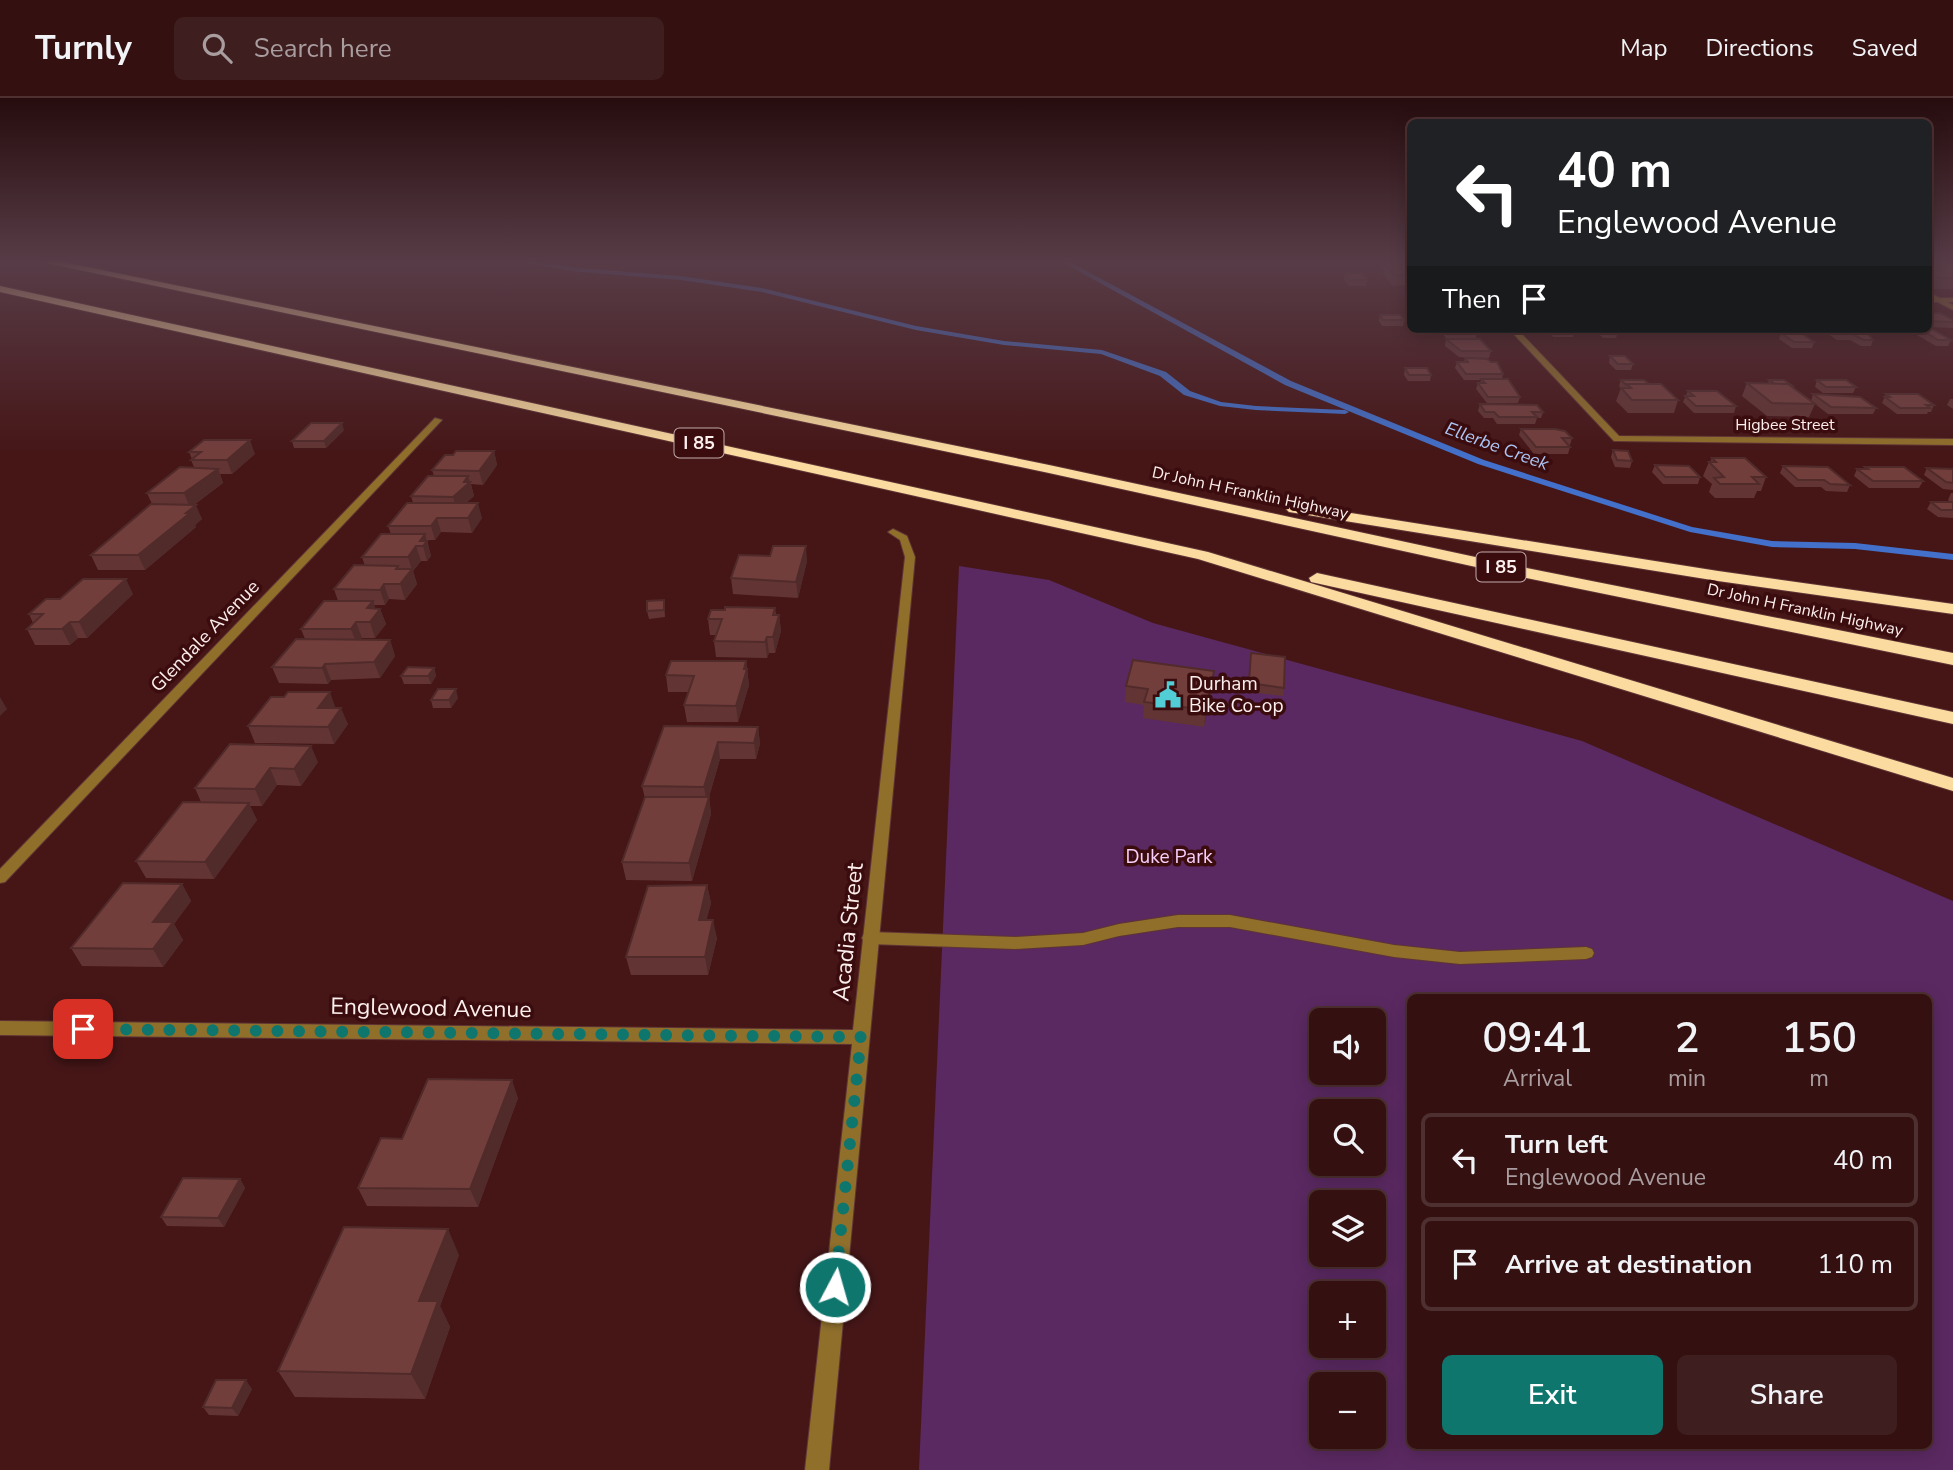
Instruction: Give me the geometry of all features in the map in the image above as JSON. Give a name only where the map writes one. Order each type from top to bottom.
[{"type":"highway","name":"I 85","points":[[163,325],[1953,718]]},
{"type":"highway","name":"Dr John H Franklin Highway","points":[[354,325],[1049,469],[1517,571],[1953,659]]},
{"type":"highway","points":[[1049,469],[1718,576],[1953,609]]},
{"type":"highway","points":[[1202,555],[1953,785]]},
{"type":"street","name":"Higbee Street","points":[[1517,333],[1617,439],[1953,442]]},
{"type":"street","name":"Glendale Avenue","points":[[0,878],[438,420]]},
{"type":"street","name":"Acadia Street","points":[[817,1470],[910,557],[908,544],[900,534],[893,532]]},
{"type":"street","points":[[870,938],[1015,943],[1083,939],[1119,930],[1178,921],[1230,921],[1394,951],[1460,958],[1586,953]]},
{"type":"street","name":"Englewood Avenue","points":[[0,1028],[861,1037]]},
{"type":"green space","name":"Duke Park","points":[[959,566],[1049,580],[1153,623],[1582,741],[1953,901],[1953,1470],[919,1470]]},
{"type":"building","points":[[1932,329],[1951,340],[1938,340],[1927,333],[1932,333]]},
{"type":"building","points":[[1781,333],[1801,333],[1814,342],[1794,342]]},
{"type":"building","points":[[1867,333],[1873,340],[1864,340],[1852,334],[1840,334]]},
{"type":"building","points":[[1446,339],[1480,339],[1491,351],[1461,351]]},
{"type":"building","points":[[1610,356],[1625,356],[1633,364],[1618,364]]},
{"type":"building","points":[[1465,358],[1497,362],[1503,374],[1466,374],[1457,362],[1468,362]]},
{"type":"building","points":[[1405,368],[1427,368],[1431,375],[1409,375]]},
{"type":"building","points":[[1481,379],[1508,379],[1520,397],[1488,397],[1478,383],[1485,383]]},
{"type":"building","points":[[1621,380],[1644,380],[1649,384],[1626,385]]},
{"type":"building","points":[[1769,380],[1784,380],[1794,387],[1775,384]]},
{"type":"building","points":[[1817,380],[1846,380],[1856,387],[1826,387]]},
{"type":"building","points":[[1747,383],[1788,384],[1815,404],[1772,403]]},
{"type":"building","points":[[1627,384],[1661,384],[1678,400],[1632,400],[1621,388],[1631,388]]},
{"type":"building","points":[[1688,391],[1717,391],[1736,406],[1696,406],[1685,396],[1694,396]]},
{"type":"building","points":[[1813,394],[1860,397],[1876,408],[1831,407]]},
{"type":"building","points":[[1886,394],[1918,394],[1934,405],[1926,405],[1930,408],[1900,408],[1885,397],[1890,397]]},
{"type":"building","points":[[1480,404],[1537,405],[1543,412],[1532,412],[1537,417],[1499,417],[1494,412],[1485,412]]},
{"type":"building","points":[[311,423],[342,423],[324,441],[292,441]]},
{"type":"building","points":[[1521,429],[1565,431],[1572,438],[1562,438],[1570,447],[1536,447]]},
{"type":"building","points":[[204,440],[250,440],[227,460],[191,460],[201,452],[189,452]]},
{"type":"building","points":[[1613,450],[1628,451],[1632,461],[1617,460]]},
{"type":"building","points":[[456,451],[494,451],[479,471],[432,470],[445,455],[453,455]]},
{"type":"building","points":[[1712,458],[1745,458],[1766,477],[1752,477],[1759,484],[1720,484],[1714,478],[1724,477],[1709,462],[1716,462]]},
{"type":"building","points":[[1655,465],[1689,466],[1700,477],[1665,477]]},
{"type":"building","points":[[1783,466],[1828,467],[1850,485],[1830,484],[1824,480],[1798,480]]},
{"type":"building","points":[[180,467],[218,469],[184,493],[147,493]]},
{"type":"building","points":[[1865,467],[1904,467],[1923,481],[1873,481],[1857,469],[1868,469]]},
{"type":"building","points":[[1927,468],[1953,469],[1953,483],[1946,482]]},
{"type":"building","points":[[428,476],[468,476],[464,482],[470,482],[453,497],[411,496]]},
{"type":"building","points":[[1931,502],[1953,502],[1953,510],[1941,510]]},
{"type":"building","points":[[407,503],[478,503],[468,518],[437,518],[431,526],[388,526]]},
{"type":"building","points":[[151,504],[196,505],[186,513],[190,513],[138,555],[91,555]]},
{"type":"building","points":[[381,534],[425,534],[420,541],[427,541],[423,546],[416,546],[408,557],[362,557]]},
{"type":"building","points":[[773,546],[806,546],[796,582],[731,578],[739,555],[770,556]]},
{"type":"building","points":[[354,565],[412,569],[400,584],[384,584],[380,590],[334,589]]},
{"type":"building","points":[[83,579],[126,579],[79,622],[70,622],[62,629],[27,629],[43,614],[29,614],[46,599],[60,599]]},
{"type":"building","points":[[664,600],[664,610],[647,611],[647,601]]},
{"type":"building","points":[[324,601],[373,601],[367,608],[380,609],[370,622],[356,622],[351,629],[301,629]]},
{"type":"building","points":[[725,607],[775,608],[773,615],[779,615],[773,637],[767,637],[765,642],[714,641],[722,619],[708,619],[711,610],[725,610]]},
{"type":"building","points":[[296,639],[390,640],[374,662],[325,664],[322,668],[272,667]]},
{"type":"building","points":[[1251,653],[1285,657],[1284,688],[1249,683]]},
{"type":"building","points":[[1133,660],[1214,671],[1206,710],[1144,702],[1148,689],[1126,686]]},
{"type":"building","points":[[671,661],[746,661],[744,669],[747,669],[736,706],[684,705],[694,676],[666,675]]},
{"type":"building","points":[[408,667],[434,668],[428,676],[401,676]]},
{"type":"building","points":[[438,689],[456,689],[449,700],[431,700]]},
{"type":"building","points":[[288,692],[330,692],[318,708],[341,708],[328,727],[248,726],[271,697],[284,697]]},
{"type":"building","points":[[664,726],[758,727],[754,743],[718,742],[704,787],[642,786]]},
{"type":"building","points":[[230,744],[311,746],[294,769],[270,768],[255,789],[195,788]]},
{"type":"building","points":[[645,797],[709,797],[689,863],[622,862]]},
{"type":"building","points":[[183,802],[249,803],[205,862],[136,861]]},
{"type":"building","points":[[123,883],[182,884],[153,922],[173,922],[153,949],[71,948]]},
{"type":"building","points":[[707,885],[699,920],[713,920],[705,957],[626,957],[648,886]]},
{"type":"building","points":[[428,1079],[512,1080],[470,1189],[358,1188],[381,1138],[402,1139]]},
{"type":"building","points":[[183,1178],[240,1179],[218,1218],[161,1217]]},
{"type":"building","points":[[344,1227],[448,1229],[419,1301],[438,1301],[411,1374],[278,1371]]},
{"type":"building","points":[[216,1380],[246,1380],[232,1408],[203,1407]]},
{"type":"waterway","points":[[904,325],[1004,343],[1102,352],[1163,374],[1187,393],[1220,404],[1345,412]]},
{"type":"waterway","name":"Ellerbe Creek","points":[[1181,325],[1288,383],[1481,462],[1690,529],[1772,544],[1855,546],[1953,557]]},
{"type":"place","name":"Durham Bike Co-op","points":[[1168,695]]},
{"type":"route","points":[[83,1029],[861,1037],[835,1287]]}]
